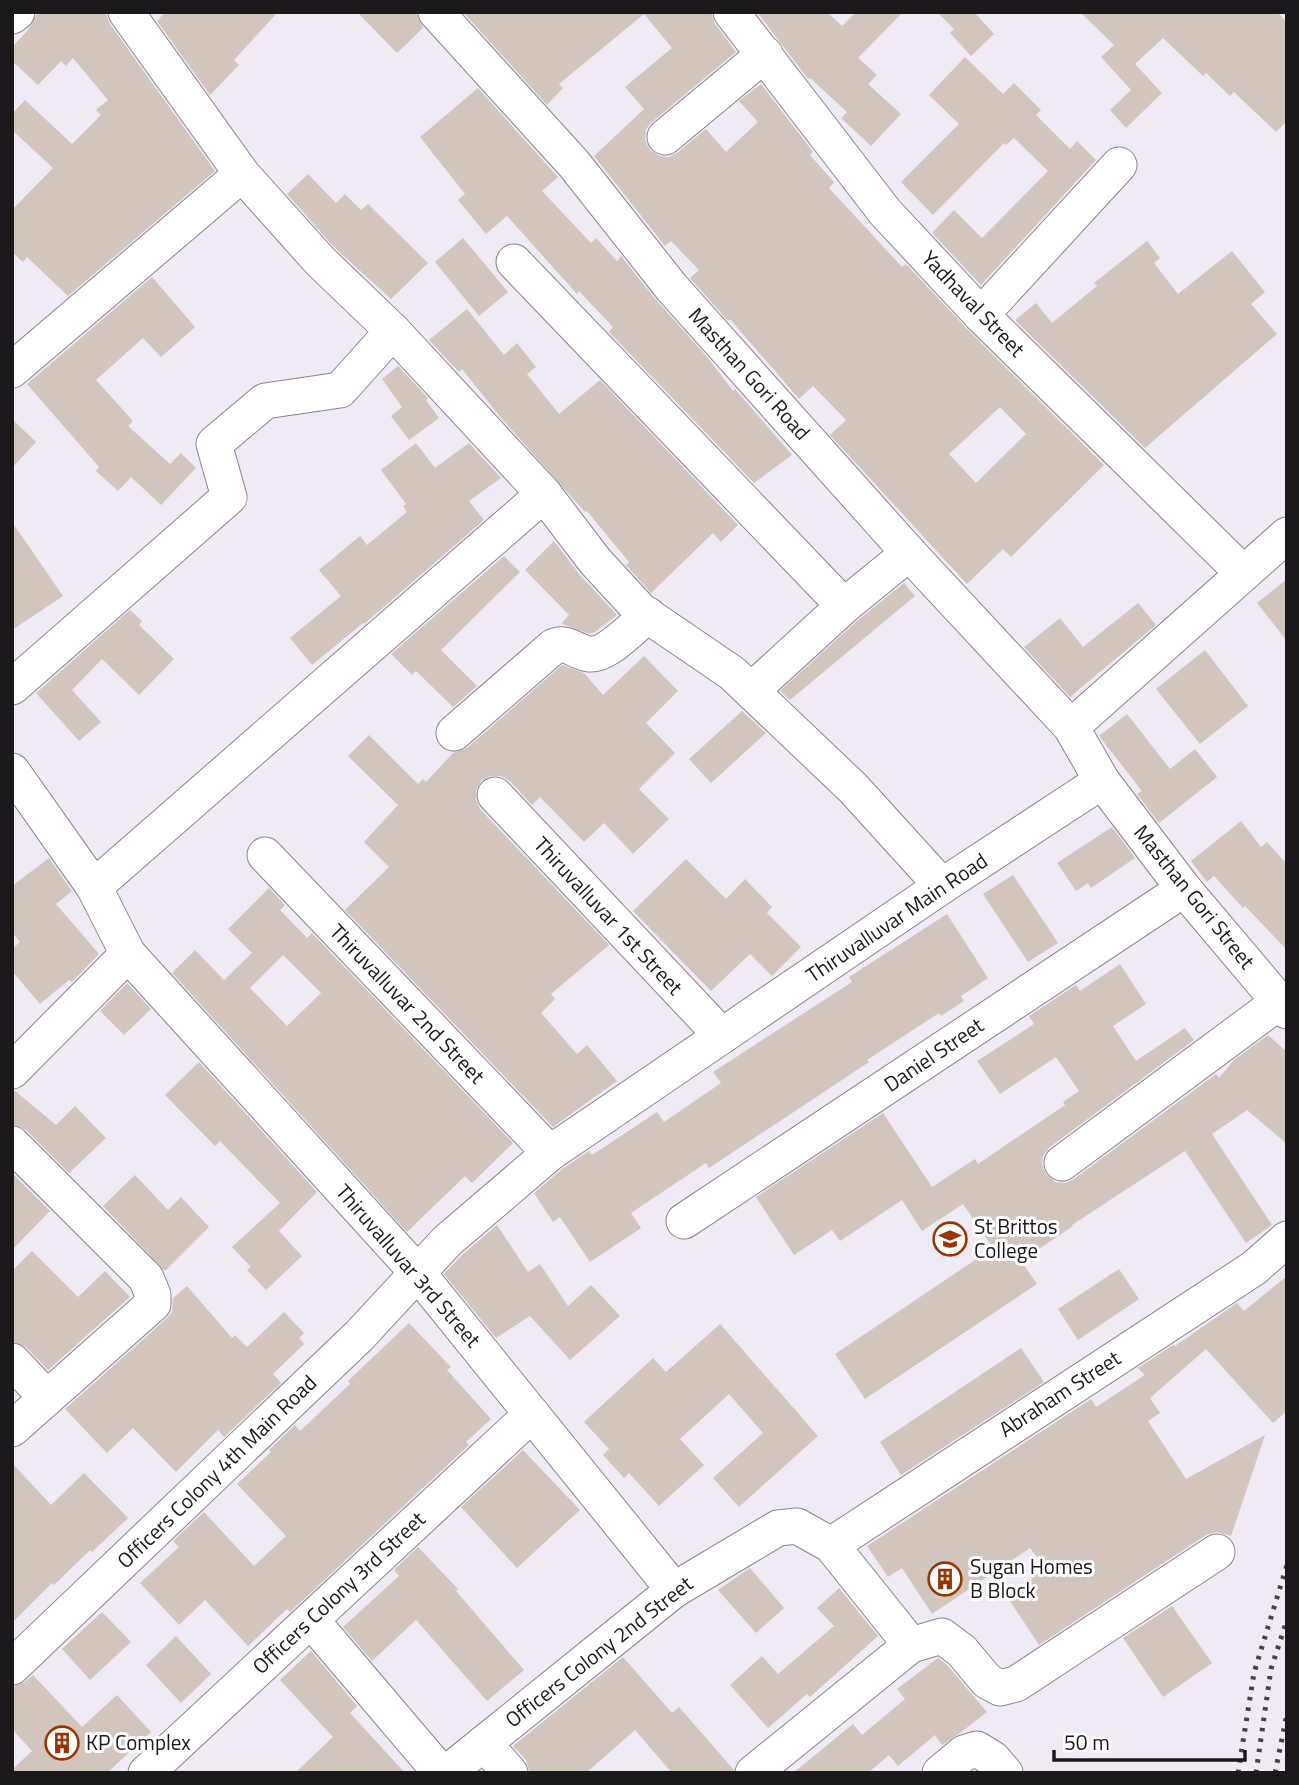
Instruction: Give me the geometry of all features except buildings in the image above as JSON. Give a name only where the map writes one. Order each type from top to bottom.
[{"type":"street","points":[[12,16],[17,12]]},
{"type":"street","points":[[126,12],[242,174],[320,261],[393,331],[544,494],[595,561],[641,611],[732,673],[853,788],[942,886]]},
{"type":"street","name":"Masthan Gori Road","points":[[436,12],[573,164],[672,288],[909,553],[1071,727]]},
{"type":"street","name":"Yadhaval Street","points":[[730,12],[885,212],[981,314],[1243,573]]},
{"type":"street","points":[[665,137],[765,54]]},
{"type":"street","points":[[981,314],[1119,165]]},
{"type":"street","points":[[12,369],[242,174]]},
{"type":"street","points":[[514,262],[844,606]]},
{"type":"street","points":[[12,687],[229,497],[214,444],[265,401],[340,390],[393,331]]},
{"type":"street","points":[[94,887],[544,494]]},
{"type":"street","points":[[1102,781],[1071,727],[1287,535]]},
{"type":"street","points":[[751,691],[844,606],[909,553]]},
{"type":"street","points":[[454,733],[553,647],[559,644],[570,646],[590,654],[602,651],[648,615]]},
{"type":"street","name":"Thiruvalluvar 3rd Street","points":[[12,771],[94,887],[128,954],[416,1272],[674,1590]]},
{"type":"street","name":"Thiruvalluvar Main Road","points":[[416,1272],[447,1241],[550,1153],[942,886],[1102,781]]},
{"type":"street","name":"Masthan Gori Street","points":[[1102,781],[1184,889],[1283,1007]]},
{"type":"street","name":"Thiruvalluvar 1st Street","points":[[495,795],[722,1036]]},
{"type":"street","name":"Thiruvalluvar 2nd Street","points":[[265,855],[550,1153]]},
{"type":"street","name":"Daniel Street","points":[[684,1221],[1184,889]]},
{"type":"street","points":[[12,1071],[128,954]]},
{"type":"street","points":[[1062,1163],[1283,1007]]},
{"type":"street","points":[[12,1144],[146,1278],[153,1295],[153,1304],[12,1429]]},
{"type":"street","name":"Abraham Street","points":[[831,1545],[1254,1268],[1287,1239]]},
{"type":"street","name":"Officers Colony 4th Main Road","points":[[12,1667],[359,1336],[416,1272]]},
{"type":"street","points":[[12,1361],[47,1398]]},
{"type":"street","name":"Officers Colony 3rd Street","points":[[146,1773],[533,1414]]},
{"type":"street","name":"Officers Colony 2nd Street","points":[[447,1773],[674,1590],[778,1528],[797,1526],[831,1545],[911,1645]]},
{"type":"street","points":[[754,1773],[911,1645],[942,1636],[962,1651],[987,1681],[1000,1688],[1016,1684],[1217,1552]]},
{"type":"street","points":[[310,1620],[442,1773]]},
{"type":"street","points":[[484,1743],[510,1773]]},
{"type":"street","points":[[940,1773],[964,1753],[977,1749],[993,1759],[1004,1773]]},
{"type":"railway","points":[[1238,1773],[1254,1673],[1287,1565]]},
{"type":"railway","points":[[1256,1773],[1271,1669],[1287,1620]]},
{"type":"railway","points":[[1275,1773],[1287,1714]]},
{"type":"place","name":"St Brittos College","points":[[950,1239]]},
{"type":"place","name":"Sugan Homes B Block","points":[[945,1579]]},
{"type":"place","name":"KP Complex","points":[[62,1743]]}]
